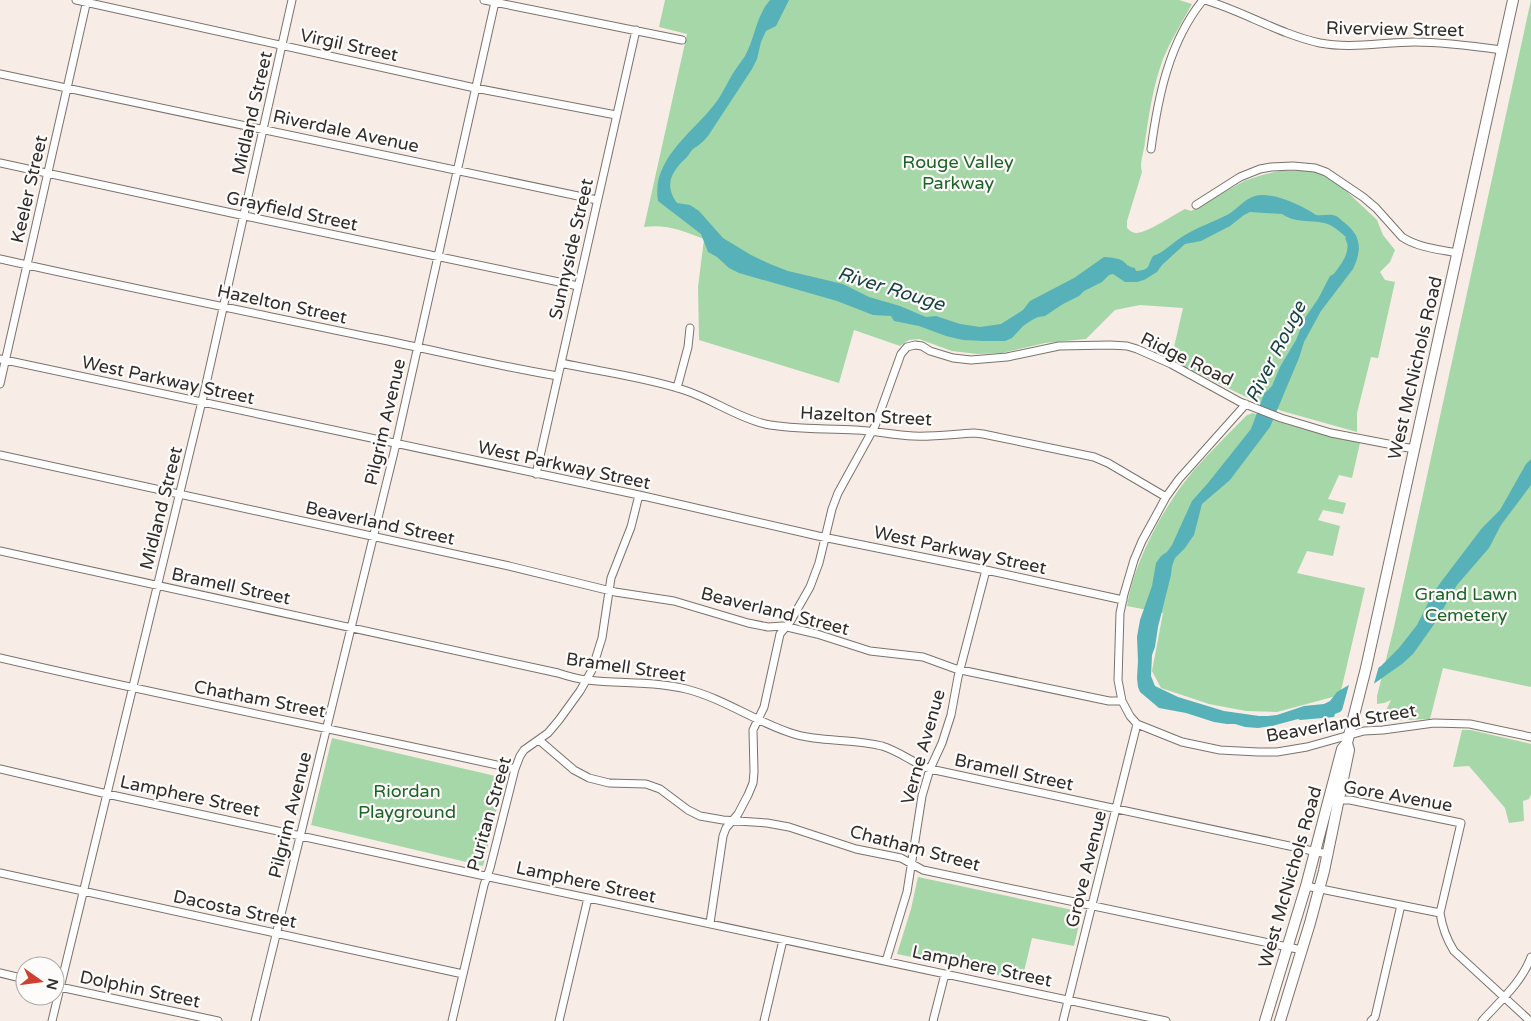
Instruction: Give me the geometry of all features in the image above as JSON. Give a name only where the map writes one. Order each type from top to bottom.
[{"type":"main road","name":"West McNichols Road","points":[[1280,1021],[1302,950],[1327,854],[1342,749],[1349,735],[1366,668],[1513,0]]},
{"type":"main road","name":"West McNichols Road","points":[[1265,1021],[1306,886],[1314,852],[1334,800]]},
{"type":"street","name":"Virgil Street","points":[[76,0],[476,88],[616,115]]},
{"type":"street","name":"Midland Street","points":[[65,957],[83,891],[180,494],[292,0]]},
{"type":"street","points":[[484,0],[682,40]]},
{"type":"street","points":[[1150,150],[1158,105],[1172,55],[1197,8],[1204,0]]},
{"type":"street","name":"Riverview Street","points":[[1204,0],[1219,4],[1280,31],[1319,42],[1352,45],[1437,42],[1502,50]]},
{"type":"street","name":"Keeler Street","points":[[0,384],[3,360],[27,265],[87,1]]},
{"type":"street","name":"Pilgrim Avenue","points":[[255,1021],[396,444],[495,2]]},
{"type":"street","name":"Sunnyside Street","points":[[536,474],[636,30]]},
{"type":"street","name":"Riverdale Avenue","points":[[0,74],[598,200]]},
{"type":"street","name":"Grayfield Street","points":[[0,163],[578,286]]},
{"type":"street","points":[[1196,205],[1240,177],[1260,169],[1293,166],[1315,168],[1326,172],[1363,197],[1407,241],[1424,247],[1457,253]]},
{"type":"street","name":"Hazelton Street","points":[[0,259],[558,376]]},
{"type":"street","points":[[677,388],[688,346],[690,328]]},
{"type":"street","name":"Ridge Road","points":[[872,432],[901,354],[907,348],[922,346],[930,351],[954,358],[971,360],[1007,357],[1059,346],[1110,345],[1137,349],[1171,364],[1216,390],[1282,418],[1331,433],[1414,449]]},
{"type":"street","name":"West Parkway Street","points":[[3,360],[639,495],[826,538],[1123,600]]},
{"type":"street","name":"Hazelton Street","points":[[561,363],[662,383],[707,399],[745,418],[783,427],[916,436],[974,433],[1083,454],[1108,463],[1166,497]]},
{"type":"street","points":[[1138,724],[1130,716],[1122,701],[1118,680],[1120,613],[1130,572],[1142,541],[1166,497],[1179,479],[1248,405]]},
{"type":"street","points":[[710,923],[721,845],[726,828],[748,795],[753,783],[753,730],[764,707],[780,634],[802,603],[810,587],[819,563],[838,493],[872,432]]},
{"type":"street","name":"Beaverland Street","points":[[0,455],[374,536],[608,590],[674,601],[748,623],[768,627],[786,627],[818,634],[870,651],[923,657],[960,670],[1122,701]]},
{"type":"street","name":"Puritan Street","points":[[452,1021],[515,769],[524,750],[548,733],[559,720],[587,680],[596,662],[613,570],[631,527],[639,495]]},
{"type":"street","name":"Bramell Street","points":[[0,551],[587,680],[684,688],[713,698],[790,733],[883,746],[930,769],[1327,854]]},
{"type":"street","name":"Verne Avenue","points":[[886,961],[907,892],[922,796],[930,769],[952,715],[960,670],[986,570]]},
{"type":"street","name":"Chatham Street","points":[[0,658],[132,688],[515,769]]},
{"type":"street","name":"Beaverland Street","points":[[1138,724],[1182,742],[1220,750],[1258,752],[1277,752],[1307,747],[1364,731],[1451,723],[1470,724],[1531,737]]},
{"type":"street","name":"Grove Avenue","points":[[1064,1021],[1138,724]]},
{"type":"street","name":"Chatham Street","points":[[539,740],[574,770],[589,778],[609,783],[646,784],[660,789],[688,810],[700,816],[789,827],[856,849],[902,858],[923,870],[1302,950]]},
{"type":"street","name":"Lamphere Street","points":[[0,769],[300,836],[1166,1021]]},
{"type":"street","name":"Gore Avenue","points":[[1334,800],[1350,800],[1461,823],[1440,913]]},
{"type":"street","name":"Dacosta Street","points":[[0,873],[463,974]]},
{"type":"street","points":[[1306,886],[1440,913],[1448,941],[1454,951],[1530,1021]]},
{"type":"street","points":[[559,1021],[588,898]]},
{"type":"street","points":[[1375,1020],[1401,905]]},
{"type":"street","points":[[764,1021],[783,940]]},
{"type":"street","points":[[1482,1021],[1524,973],[1531,957]]},
{"type":"street","points":[[0,974],[15,977]]},
{"type":"street","points":[[933,1021],[945,974]]},
{"type":"street","name":"Dolphin Street","points":[[65,988],[218,1021]]},
{"type":"street","name":"Midland Street","points":[[52,1021],[54,1006]]},
{"type":"green space","name":"Rouge Valley Parkway","points":[[665,0],[1179,0],[1192,4],[1166,52],[1157,79],[1141,162],[1142,172],[1127,221],[1127,228],[1134,233],[1143,232],[1185,209],[1191,211],[1244,181],[1279,171],[1316,171],[1342,187],[1377,220],[1383,235],[1395,250],[1390,262],[1380,272],[1385,280],[1395,282],[1378,358],[1371,357],[1357,413],[1357,432],[1282,411],[1252,400],[1171,360],[1183,308],[1140,305],[1115,310],[1086,339],[1045,343],[1002,353],[977,354],[952,351],[919,339],[909,340],[900,346],[854,330],[839,383],[699,340],[698,287],[704,239],[668,227],[644,227],[687,34],[659,27]]},
{"type":"green space","name":"Grand Lawn Cemetery","points":[[1531,0],[1531,687],[1443,668],[1430,719],[1381,721],[1391,700],[1377,704],[1377,696],[1394,627]]},
{"type":"green space","points":[[1253,413],[1289,425],[1360,443],[1352,478],[1339,475],[1328,499],[1346,503],[1343,514],[1323,510],[1318,520],[1340,526],[1333,556],[1307,551],[1297,573],[1365,588],[1340,695],[1277,712],[1246,711],[1209,704],[1161,688],[1152,671],[1163,613],[1127,606],[1136,571],[1152,534],[1172,499],[1207,456],[1247,415]]},
{"type":"green space","points":[[1462,730],[1471,730],[1531,744],[1531,794],[1529,799],[1523,801],[1524,821],[1509,823],[1505,808],[1469,766],[1453,767]]},
{"type":"green space","name":"Riordan Playground","points":[[332,738],[504,778],[483,866],[311,825]]},
{"type":"green space","points":[[918,877],[1082,912],[1074,946],[1032,938],[1022,980],[897,954],[911,909]]},
{"type":"water","points":[[770,0],[789,0],[776,26],[766,31],[752,69],[708,136],[676,168],[670,185],[677,203],[690,205],[699,211],[723,238],[770,264],[788,271],[843,284],[869,297],[900,306],[926,317],[936,316],[960,324],[980,327],[1001,324],[1023,310],[1030,301],[1074,278],[1104,257],[1121,260],[1135,268],[1136,271],[1144,270],[1148,267],[1153,256],[1162,252],[1181,237],[1222,218],[1255,196],[1278,197],[1316,215],[1334,215],[1350,228],[1357,238],[1359,250],[1356,262],[1353,269],[1321,311],[1304,342],[1270,427],[1230,480],[1202,504],[1194,535],[1175,558],[1152,655],[1151,676],[1155,686],[1178,697],[1224,711],[1259,716],[1277,715],[1304,706],[1324,704],[1330,701],[1337,692],[1381,666],[1399,648],[1417,625],[1441,582],[1482,528],[1500,510],[1526,464],[1531,459],[1531,485],[1501,525],[1489,548],[1457,585],[1435,623],[1413,654],[1355,697],[1334,717],[1298,719],[1258,728],[1214,722],[1186,713],[1159,708],[1140,692],[1138,687],[1137,637],[1140,620],[1152,586],[1156,563],[1172,545],[1192,501],[1251,429],[1264,394],[1272,386],[1280,367],[1296,340],[1305,318],[1330,276],[1343,271],[1352,261],[1353,248],[1351,241],[1328,224],[1297,220],[1282,214],[1250,212],[1230,226],[1201,241],[1185,244],[1157,272],[1144,280],[1125,282],[1113,274],[1109,275],[1102,282],[1045,316],[1032,320],[1023,326],[1012,338],[1005,341],[963,340],[946,336],[919,326],[894,321],[891,316],[873,315],[837,301],[739,273],[708,252],[701,234],[658,201],[657,186],[667,160],[675,148],[722,94],[745,56],[765,6]]},
{"type":"pier","points":[[1375,666],[1379,666],[1373,687],[1341,714],[1350,681]]},
{"type":"waterway","name":"River Rouge","points":[[1333,284],[1351,256],[1353,250],[1351,238]]}]
